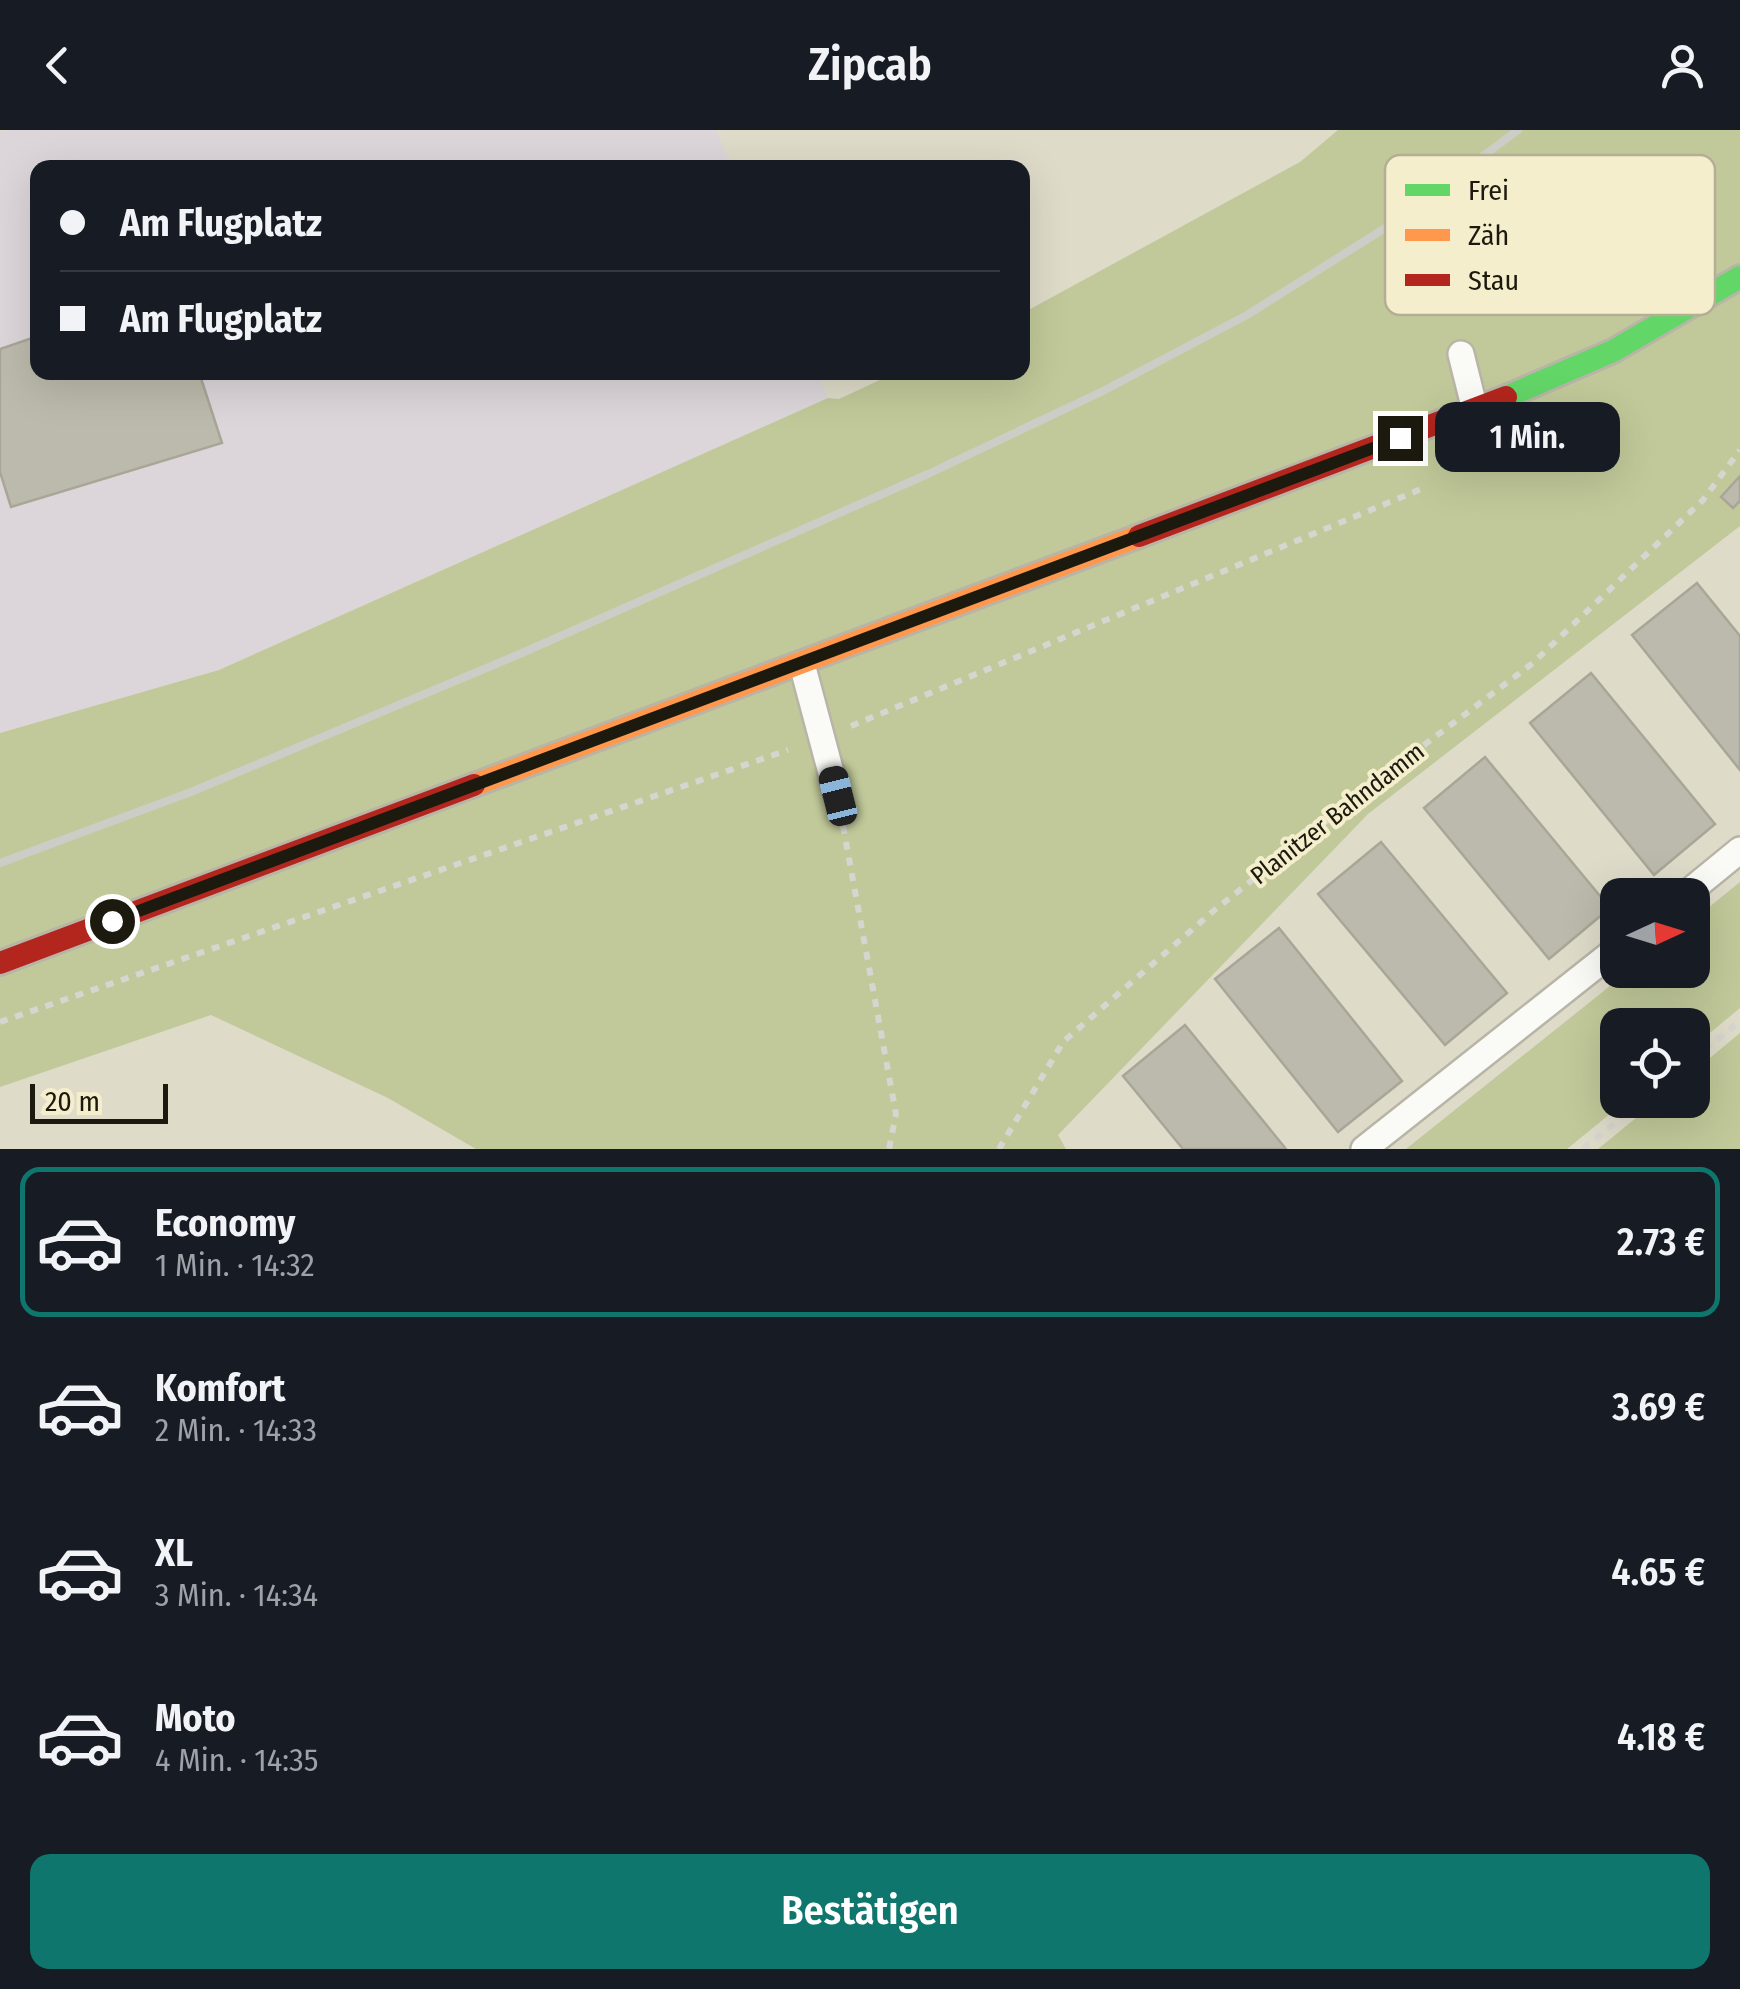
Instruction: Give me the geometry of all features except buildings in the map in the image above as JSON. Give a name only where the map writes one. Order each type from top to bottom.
[{"type":"main road","points":[[1715,292],[1740,278]]},
{"type":"main road","points":[[0,963],[1475,410],[1613,350],[1675,315]]},
{"type":"lane","points":[[1460,354],[1475,410]]},
{"type":"lane","points":[[802,664],[838,796]]},
{"type":"lane","points":[[1706,878],[1740,850]]},
{"type":"lane","points":[[1364,1149],[1600,962]]},
{"type":"path","name":"Planitzer Bahndamm","points":[[998,1149],[1063,1042],[1211,912],[1533,663],[1703,500],[1740,450]]},
{"type":"path","points":[[0,1022],[824,738],[1440,481]]},
{"type":"path","points":[[838,796],[896,1114],[888,1149]]},
{"type":"path","points":[[1710,1045],[1740,1021]]},
{"type":"path","points":[[1583,1149],[1621,1118]]},
{"type":"shaded area","points":[[716,130],[729,160],[30,160],[30,380],[820,380],[828,398],[219,670],[0,733],[0,133]]},
{"type":"green space","points":[[1338,130],[1740,130],[1740,526],[1368,814],[1058,1135],[1066,1149],[476,1149],[388,1098],[211,1015],[0,1087],[0,733],[219,670],[828,398],[839,399],[880,380],[1030,380],[1030,309],[1300,162]]},
{"type":"green space","points":[[1740,882],[1740,1008],[1710,1033],[1710,1008],[1600,1008],[1600,1118],[1605,1118],[1567,1149],[1406,1149],[1607,988],[1710,988],[1710,906]]},
{"type":"green space","points":[[1740,1033],[1740,1149],[1598,1149],[1636,1118],[1710,1118],[1710,1058]]},
{"type":"railway","points":[[1484,155],[1518,130]]},
{"type":"railway","points":[[0,863],[191,792],[522,653],[928,474],[1101,392],[1247,315],[1385,228]]},
{"type":"traffic: fast","points":[[1715,292],[1740,277]]},
{"type":"traffic: fast","points":[[1506,397],[1613,351],[1675,315]]},
{"type":"traffic: slow","points":[[474,785],[1139,536]]},
{"type":"traffic: jam","points":[[1139,536],[1506,397]]},
{"type":"traffic: jam","points":[[0,963],[474,785]]},
{"type":"route","points":[[112,921],[1400,438]]}]
